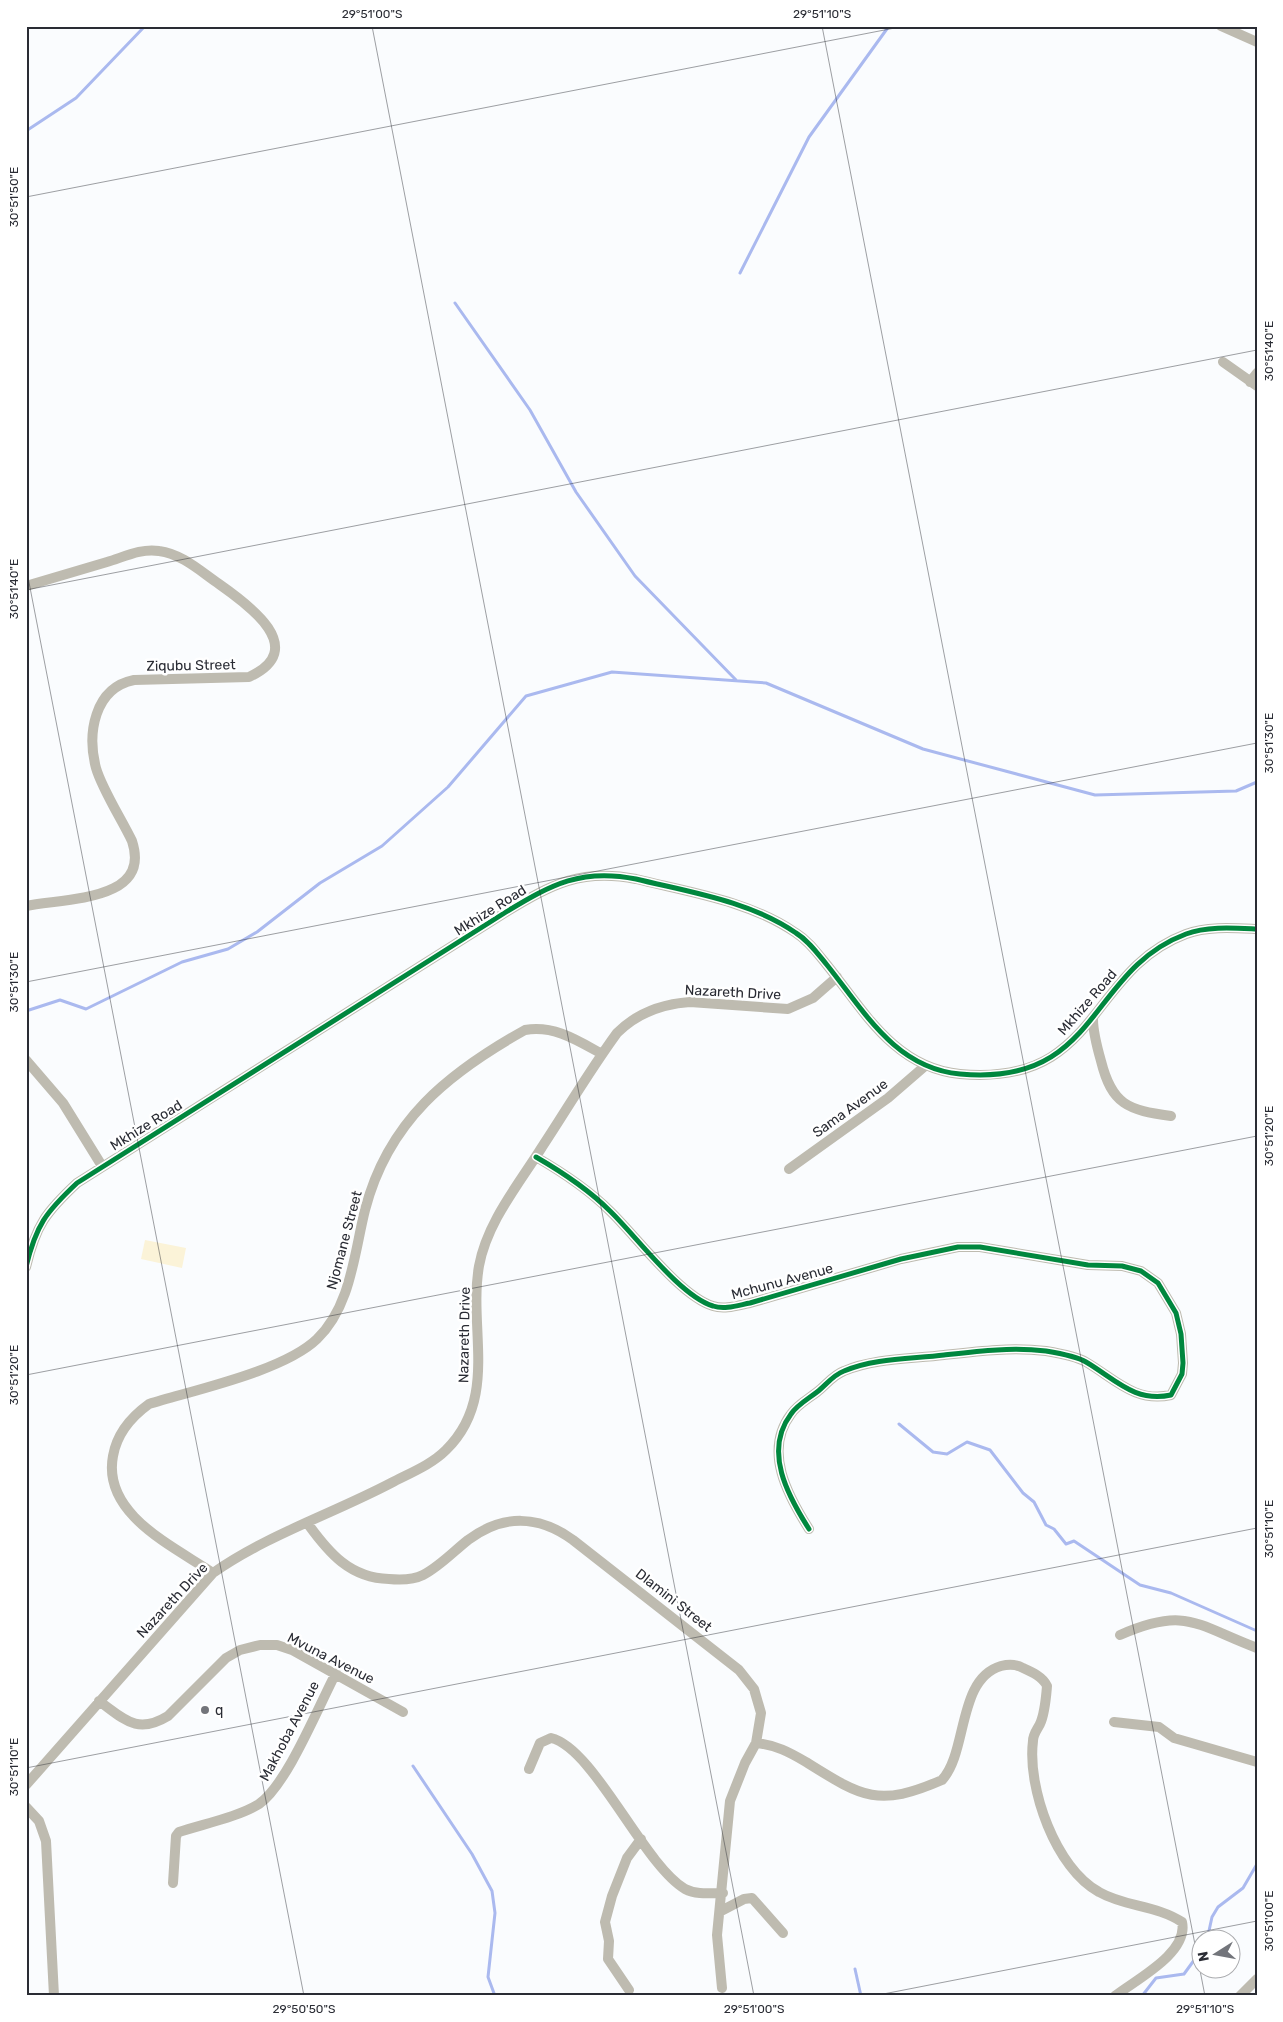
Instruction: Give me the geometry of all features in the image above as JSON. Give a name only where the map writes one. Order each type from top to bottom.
[{"type":"street","points":[[1221,26],[1257,42]]},
{"type":"street","points":[[1223,362],[1255,380]]},
{"type":"street","name":"Ziqubu Street","points":[[26,586],[138,552],[151,550],[166,553],[179,558],[206,575],[263,619],[274,636],[275,645],[272,660],[258,673],[249,677],[134,680],[116,685],[108,692],[100,704],[93,734],[96,767],[132,841],[136,861],[134,871],[121,886],[96,894],[26,906]]},
{"type":"street","name":"Mkhize Road","points":[[26,1267],[31,1245],[42,1220],[77,1183],[538,892],[585,875],[620,876],[636,879],[755,912],[780,922],[798,934],[837,977],[882,1036],[903,1053],[926,1066],[958,1074],[1011,1074],[1036,1065],[1062,1050],[1093,1019],[1144,958],[1186,934],[1203,929],[1257,929]]},
{"type":"street","name":"Nazareth Drive","points":[[26,1785],[213,1573],[236,1557],[347,1506],[423,1467],[446,1449],[463,1428],[476,1392],[478,1379],[478,1283],[484,1247],[491,1228],[602,1054],[621,1030],[652,1010],[674,1003],[690,1002],[788,1009],[813,998],[837,977]]},
{"type":"street","points":[[1093,1019],[1095,1036],[1106,1080],[1117,1099],[1139,1110],[1171,1116]]},
{"type":"street","name":"Njomane Street","points":[[213,1573],[132,1516],[121,1502],[115,1489],[111,1464],[114,1448],[127,1424],[137,1412],[149,1404],[270,1366],[292,1356],[317,1339],[328,1327],[346,1290],[365,1212],[380,1167],[413,1114],[448,1079],[525,1030],[539,1028],[554,1030],[602,1054]]},
{"type":"street","points":[[26,1060],[63,1103],[102,1166]]},
{"type":"street","name":"Sama Avenue","points":[[789,1169],[882,1102],[926,1066]]},
{"type":"street","name":"Mchunu Avenue","points":[[536,1157],[583,1188],[609,1209],[681,1285],[697,1298],[715,1307],[729,1307],[750,1303],[938,1250],[980,1247],[1088,1265],[1134,1268],[1158,1283],[1176,1312],[1181,1334],[1182,1374],[1171,1395],[1147,1398],[1132,1392],[1084,1361],[1049,1352],[1026,1350],[982,1350],[872,1364],[842,1372],[792,1412],[780,1439],[779,1464],[784,1482],[795,1507],[809,1529]]},
{"type":"street","name":"Dlamini Street","points":[[308,1524],[325,1547],[350,1569],[362,1575],[398,1580],[422,1575],[479,1533],[506,1522],[532,1520],[558,1528],[711,1646],[739,1670],[754,1689],[761,1713],[756,1743],[745,1762],[730,1800],[717,1947],[722,1988]]},
{"type":"street","points":[[1120,1635],[1151,1622],[1181,1619],[1195,1622],[1257,1648]]},
{"type":"street","name":"Mvuna Avenue","points":[[99,1701],[131,1724],[148,1725],[157,1722],[168,1716],[226,1658],[240,1650],[260,1645],[278,1646],[292,1650],[403,1712]]},
{"type":"street","points":[[756,1743],[768,1744],[787,1750],[830,1777],[862,1793],[876,1797],[902,1795],[942,1780],[946,1775],[952,1764],[960,1732],[980,1678],[991,1670],[1008,1664],[1019,1666],[1036,1674],[1046,1686],[1040,1723],[1032,1741],[1032,1764],[1043,1815],[1066,1860],[1096,1891],[1153,1908],[1182,1922],[1181,1936],[1158,1967],[1115,1996]]},
{"type":"street","name":"Makhoba Avenue","points":[[174,1883],[175,1839],[179,1832],[251,1808],[267,1797],[283,1777],[336,1673]]},
{"type":"street","points":[[1114,1722],[1152,1725],[1159,1727],[1174,1738],[1257,1762]]},
{"type":"street","points":[[529,1769],[540,1743],[551,1738],[564,1743],[586,1767],[660,1864],[684,1888],[702,1894],[723,1893]]},
{"type":"street","points":[[26,1807],[39,1821],[46,1841],[54,1996]]},
{"type":"street","points":[[629,1990],[608,1959],[609,1940],[605,1922],[612,1896],[627,1858],[641,1839]]},
{"type":"street","points":[[721,1911],[744,1899],[752,1898],[783,1933]]},
{"type":"street","points":[[1240,1996],[1257,1979]]},
{"type":"shaded area","points":[[145,1240],[186,1248],[182,1268],[141,1259]]},
{"type":"waterway","points":[[26,131],[76,98],[145,26]]},
{"type":"waterway","points":[[740,273],[809,137],[889,26]]},
{"type":"waterway","points":[[455,303],[530,410],[576,492],[635,576],[736,680]]},
{"type":"waterway","points":[[26,1011],[60,1000],[86,1009],[182,962],[228,949],[257,932],[320,883],[382,846],[448,787],[526,696],[612,672],[766,683],[923,749],[1095,795],[1236,791],[1257,782]]},
{"type":"waterway","points":[[899,1424],[933,1452],[947,1454],[967,1442],[990,1450],[1023,1493],[1034,1502],[1046,1525],[1054,1529],[1066,1544],[1074,1541],[1140,1585],[1171,1593],[1257,1631]]},
{"type":"waterway","points":[[413,1766],[472,1854],[492,1891],[495,1913],[488,1977],[495,1996]]},
{"type":"waterway","points":[[1209,1930],[1212,1917],[1218,1907],[1243,1888],[1257,1864]]},
{"type":"waterway","points":[[1142,1996],[1156,1978],[1184,1974],[1190,1966]]},
{"type":"waterway","points":[[855,1969],[861,1996]]},
{"type":"cycle path","points":[[26,1267],[34,1240],[44,1220],[57,1202],[77,1183],[506,912],[538,893],[568,881],[583,877],[599,876],[636,879],[698,893],[739,905],[778,922],[801,936],[809,944],[868,1018],[899,1049],[917,1061],[937,1069],[960,1074],[1006,1073],[1040,1063],[1067,1045],[1088,1023],[1129,973],[1154,951],[1186,934],[1212,929],[1257,929]]},
{"type":"cycle path","points":[[536,1157],[593,1195],[621,1222],[659,1264],[687,1290],[700,1300],[722,1308],[750,1303],[901,1259],[958,1247],[980,1247],[1088,1265],[1122,1266],[1141,1271],[1158,1283],[1176,1313],[1181,1334],[1182,1374],[1171,1395],[1158,1397],[1136,1393],[1082,1360],[1072,1356],[1020,1349],[893,1360],[856,1367],[836,1375],[793,1411],[783,1428],[779,1443],[779,1458],[787,1488],[809,1529]]},
{"type":"place","name":"q","points":[[205,1710]]}]
